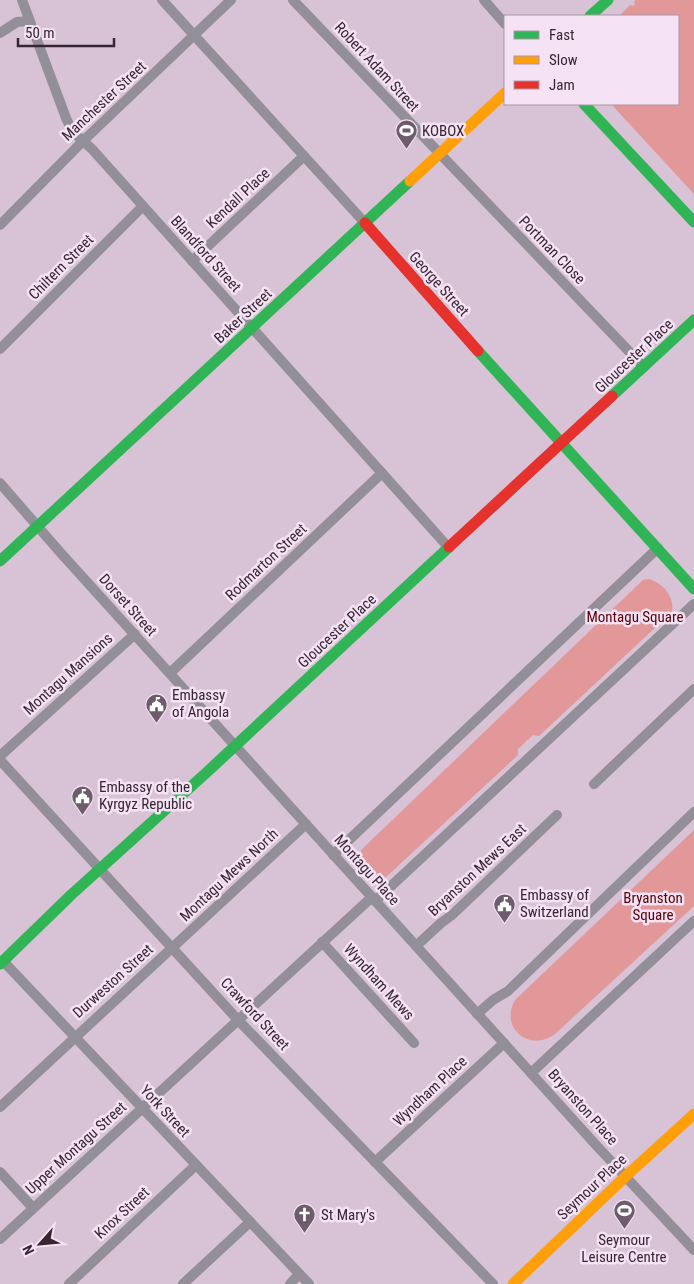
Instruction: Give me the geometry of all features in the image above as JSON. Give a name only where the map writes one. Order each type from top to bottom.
[{"type":"main road","points":[[591,15],[608,0]]},
{"type":"main road","name":"Baker Street","points":[[0,561],[504,94]]},
{"type":"main road","points":[[585,105],[694,222]]},
{"type":"main road","name":"George Street","points":[[365,223],[694,589]]},
{"type":"main road","name":"Gloucester Place","points":[[1,961],[694,320]]},
{"type":"main road","name":"Seymour Place","points":[[513,1284],[694,1114]]},
{"type":"street","name":"Blandford Street","points":[[22,0],[72,131],[143,206],[449,548]]},
{"type":"street","name":"George Street","points":[[162,0],[365,223]]},
{"type":"street","name":"Manchester Street","points":[[0,226],[83,141],[231,0]]},
{"type":"street","name":"Robert Adam Street","points":[[293,0],[439,154]]},
{"type":"street","points":[[484,0],[504,23]]},
{"type":"street","points":[[0,32],[17,22],[29,21]]},
{"type":"street","name":"Portman Close","points":[[439,154],[644,367]]},
{"type":"street","name":"Kendall Place","points":[[192,261],[304,156]]},
{"type":"street","name":"Chiltern Street","points":[[0,349],[143,206]]},
{"type":"street","name":"Rodmarton Street","points":[[170,673],[382,473]]},
{"type":"street","name":"Dorset Street","points":[[0,484],[235,745]]},
{"type":"street","points":[[333,855],[658,548]]},
{"type":"street","points":[[373,899],[694,604]]},
{"type":"street","name":"Montagu Mansions","points":[[0,758],[135,634]]},
{"type":"street","points":[[594,784],[694,689]]},
{"type":"street","name":"Montagu Place","points":[[235,745],[478,1014]]},
{"type":"street","name":"Crawford Street","points":[[0,758],[238,1020],[493,1284]]},
{"type":"street","points":[[694,812],[508,991],[493,1000],[478,1014],[531,1073],[694,921]]},
{"type":"street","name":"Bryanston Mews East","points":[[416,946],[452,915],[557,815]]},
{"type":"street","name":"Montagu Mews North","points":[[173,948],[306,824]]},
{"type":"street","name":"Upper Montagu Street","points":[[0,1239],[322,942],[373,899]]},
{"type":"street","name":"Wyndham Mews","points":[[322,942],[414,1043]]},
{"type":"street","name":"Durweston Street","points":[[0,1107],[173,948]]},
{"type":"street","name":"York Street","points":[[1,961],[309,1284]]},
{"type":"street","name":"Wyndham Place","points":[[375,1162],[504,1043]]},
{"type":"street","name":"Bryanston Place","points":[[531,1073],[694,1250]]},
{"type":"street","name":"Knox Street","points":[[69,1284],[196,1165]]},
{"type":"street","points":[[0,1172],[33,1208]]},
{"type":"street","points":[[183,1284],[250,1222]]},
{"type":"street","points":[[290,1284],[299,1274]]},
{"type":"green space","points":[[694,0],[694,194],[612,105],[679,105],[679,15],[620,15],[630,5],[633,6],[635,4],[634,1]]},
{"type":"green space","name":"Montagu Square","points":[[649,579],[667,591],[672,601],[672,612],[539,736],[533,735],[518,749],[518,755],[386,877],[372,872],[363,860],[361,850],[643,580]]},
{"type":"green space","name":"Bryanston Square","points":[[694,830],[694,906],[555,1034],[536,1041],[520,1035],[514,1028],[511,1020],[511,1010],[515,1000]]},
{"type":"traffic: fast","points":[[591,15],[608,0]]},
{"type":"traffic: fast","points":[[585,105],[694,222]]},
{"type":"traffic: fast","points":[[0,561],[410,181]]},
{"type":"traffic: fast","points":[[612,396],[694,320]]},
{"type":"traffic: fast","points":[[478,351],[694,589]]},
{"type":"traffic: fast","points":[[0,964],[71,895],[206,773],[449,547]]},
{"type":"traffic: slow","points":[[410,181],[504,94]]},
{"type":"traffic: slow","points":[[513,1284],[694,1114]]},
{"type":"traffic: jam","points":[[365,223],[478,351]]},
{"type":"traffic: jam","points":[[449,547],[612,396]]},
{"type":"place","name":"KOBOX","points":[[406,150]]},
{"type":"place","name":"Embassy of Angola","points":[[156,723]]},
{"type":"place","name":"Embassy of the Kyrgyz Republic","points":[[83,815]]},
{"type":"place","name":"Embassy of Switzerland","points":[[504,923]]},
{"type":"place","name":"Seymour Leisure Centre","points":[[624,1230]]},
{"type":"place","name":"St Mary's","points":[[305,1234]]}]
